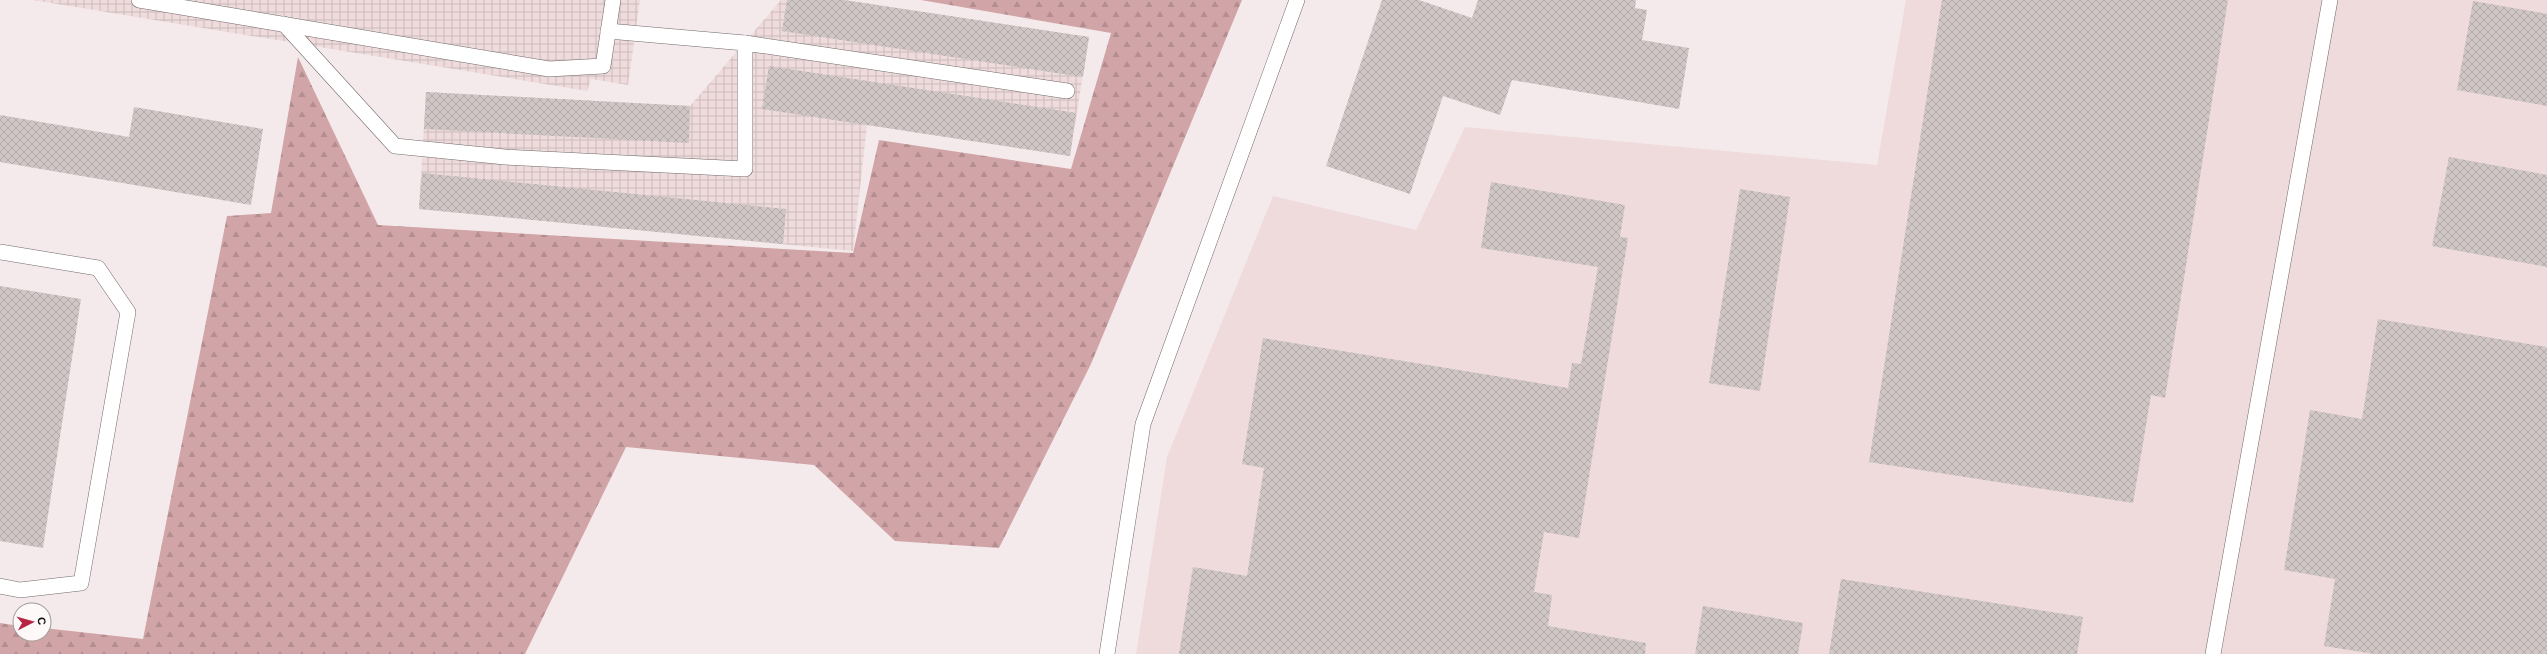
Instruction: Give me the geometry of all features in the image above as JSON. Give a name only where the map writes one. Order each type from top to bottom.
[{"type":"lane","points":[[139,0],[550,69],[603,66],[613,0]]},
{"type":"lane","points":[[1107,654],[1143,424],[1297,0]]},
{"type":"lane","points":[[2213,654],[2330,0]]},
{"type":"lane","points":[[284,24],[396,146],[505,158],[745,169],[745,42]]},
{"type":"lane","points":[[608,31],[745,42],[1067,92]]},
{"type":"lane","points":[[0,252],[98,268],[128,312],[81,583],[20,590],[0,586]]},
{"type":"shaded area","points":[[33,0],[640,0],[628,85],[591,79],[587,91]]},
{"type":"shaded area","points":[[781,0],[844,0],[1089,37],[1070,156],[867,125],[853,251],[419,209],[426,92],[690,106]]},
{"type":"shaded area","points":[[1906,0],[2547,0],[2547,654],[1136,654],[1167,457],[1273,196],[1416,230],[1465,127],[1877,165]]},
{"type":"green space","points":[[921,0],[1242,0],[1091,364],[999,548],[895,541],[814,465],[626,447],[525,654],[0,654],[0,623],[12,625],[12,642],[52,642],[52,629],[143,639],[227,216],[271,213],[298,57],[378,225],[853,253],[879,140],[1071,169],[1111,33]]},
{"type":"building","points":[[787,0],[844,0],[1089,37],[1083,77],[782,31]]},
{"type":"building","points":[[1382,0],[1419,0],[1472,18],[1478,0],[1636,0],[1635,8],[1647,10],[1642,40],[1689,48],[1679,109],[1512,80],[1500,115],[1443,96],[1410,194],[1326,166]]},
{"type":"building","points":[[1942,0],[2228,0],[2165,398],[2151,395],[2133,503],[1869,462]]},
{"type":"building","points":[[2473,1],[2547,14],[2547,106],[2457,90]]},
{"type":"building","points":[[769,66],[1076,113],[1070,156],[762,109]]},
{"type":"building","points":[[426,92],[690,106],[689,143],[424,129]]},
{"type":"building","points":[[134,107],[263,129],[251,205],[0,162],[0,115],[129,137]]},
{"type":"building","points":[[2449,157],[2547,175],[2547,267],[2432,246]]},
{"type":"building","points":[[422,173],[786,209],[783,244],[419,209]]},
{"type":"building","points":[[1491,182],[1625,205],[1620,237],[1628,238],[1579,538],[1544,532],[1534,592],[1552,595],[1548,626],[1646,643],[1645,654],[1179,654],[1193,567],[1247,576],[1264,468],[1242,464],[1263,338],[1568,388],[1572,363],[1581,364],[1598,267],[1481,248]]},
{"type":"building","points":[[1740,189],[1790,197],[1760,391],[1709,383]]},
{"type":"building","points":[[0,286],[81,299],[43,548],[0,541]]},
{"type":"building","points":[[2378,319],[2547,347],[2547,654],[2374,654],[2324,646],[2335,579],[2284,570],[2310,410],[2362,419]]},
{"type":"building","points":[[1841,579],[2083,617],[2077,654],[1829,654]]},
{"type":"building","points":[[1703,606],[1803,623],[1798,654],[1695,654]]}]
